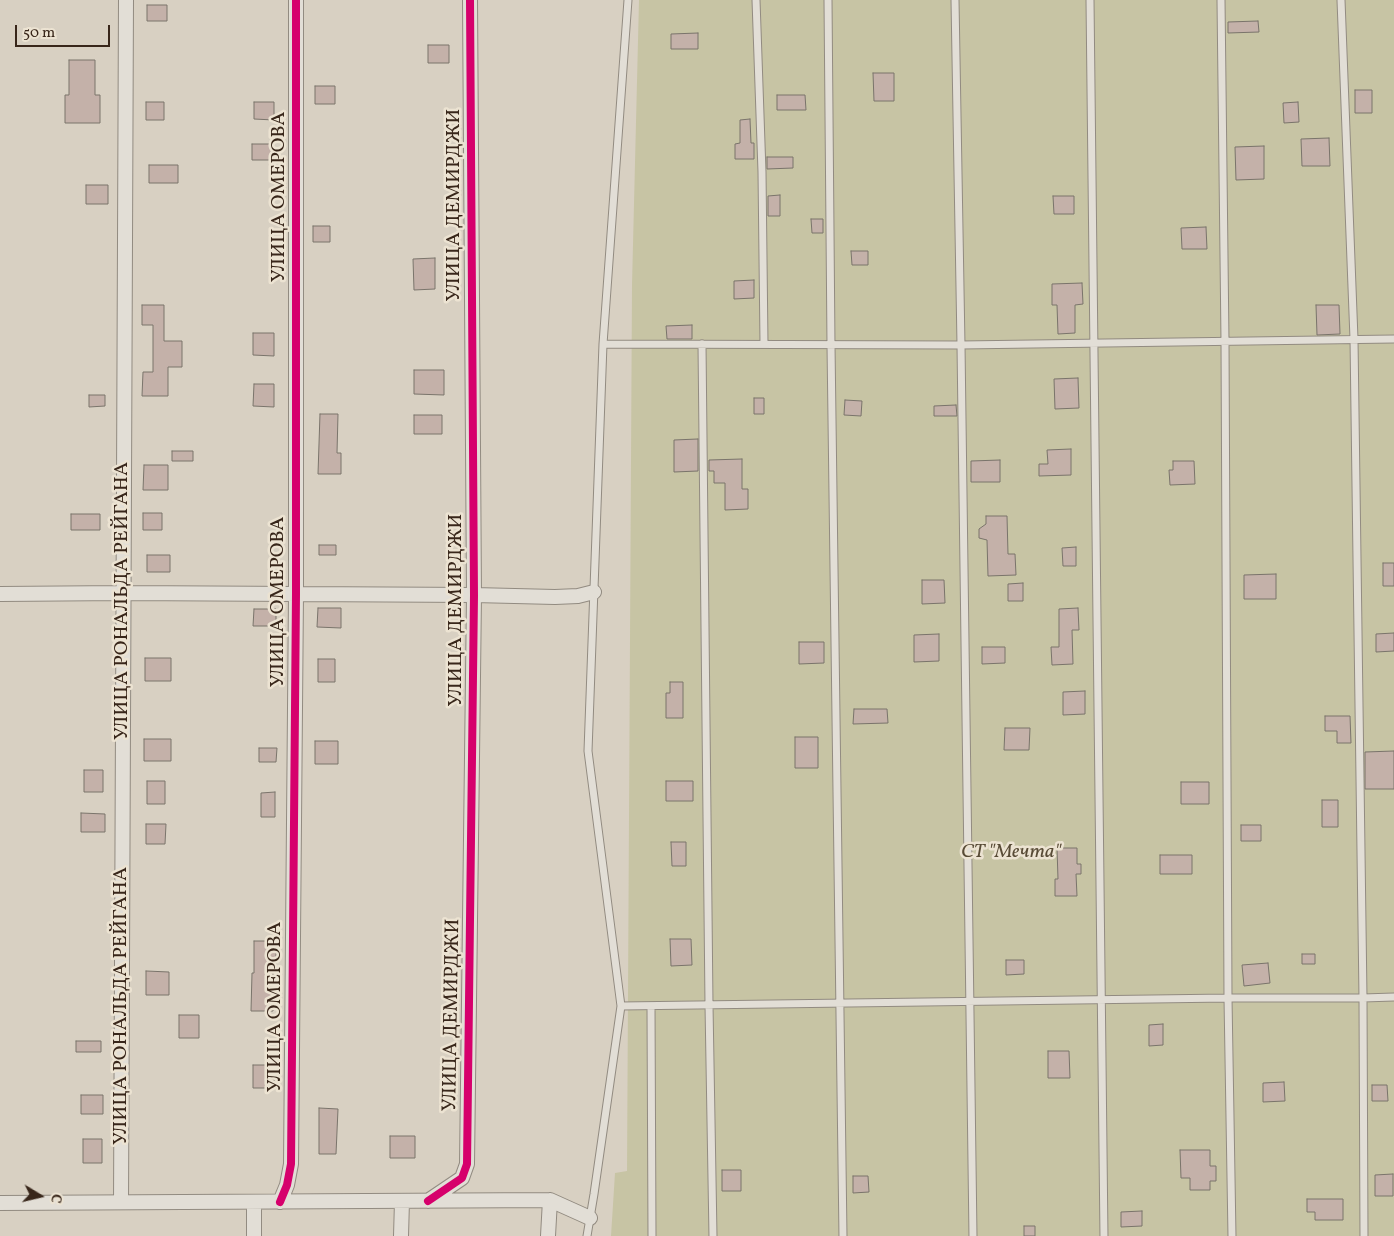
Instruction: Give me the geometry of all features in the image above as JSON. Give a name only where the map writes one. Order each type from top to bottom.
[{"type":"street","name":"УЛИЦА РОНАЛЬДА РЕЙГАНА","points":[[121,1202],[126,0]]},
{"type":"street","name":"УЛИЦА ОМЕРОВА","points":[[280,1202],[292,1164],[296,594],[296,0]]},
{"type":"street","name":"УЛИЦА ДЕМИРДЖИ","points":[[428,1201],[462,1178],[467,1164],[474,595],[470,0]]},
{"type":"street","points":[[0,594],[123,593],[555,597],[578,596],[594,592]]},
{"type":"street","points":[[0,1203],[550,1200],[590,1218]]},
{"type":"street","points":[[548,1236],[550,1200]]},
{"type":"street","points":[[401,1236],[402,1201]]},
{"type":"street","points":[[254,1202],[254,1236]]},
{"type":"lane","points":[[587,1236],[621,1006],[588,751],[603,344],[628,0]]},
{"type":"lane","points":[[756,0],[762,172],[764,344]]},
{"type":"lane","points":[[828,0],[843,1236]]},
{"type":"lane","points":[[955,0],[973,1236]]},
{"type":"lane","points":[[1090,0],[1104,1236]]},
{"type":"lane","points":[[1221,0],[1225,341],[1228,998],[1232,1236]]},
{"type":"lane","points":[[1341,0],[1354,339],[1364,1236]]},
{"type":"lane","points":[[603,344],[961,345],[1394,339]]},
{"type":"lane","points":[[702,344],[713,1236]]},
{"type":"lane","points":[[621,1006],[1394,997]]},
{"type":"lane","points":[[651,1006],[652,1236]]},
{"type":"green space","name":"СТ \"Мечта\"","points":[[639,0],[1394,0],[1394,1236],[611,1236],[615,1173],[627,1171],[632,285]]},
{"type":"building","points":[[147,5],[167,5],[167,21],[147,21]]},
{"type":"building","points":[[1258,21],[1259,32],[1228,33],[1228,22]]},
{"type":"building","points":[[698,33],[698,49],[671,49],[671,34]]},
{"type":"building","points":[[428,45],[449,45],[449,63],[428,63]]},
{"type":"building","points":[[69,60],[95,60],[95,95],[100,95],[100,123],[65,123],[65,95],[69,95]]},
{"type":"building","points":[[873,73],[894,73],[894,101],[874,101]]},
{"type":"building","points":[[315,86],[335,86],[335,104],[315,104]]},
{"type":"building","points":[[1355,90],[1372,90],[1372,113],[1355,113]]},
{"type":"building","points":[[777,95],[805,95],[806,110],[777,110]]},
{"type":"building","points":[[146,102],[164,102],[164,120],[146,120]]},
{"type":"building","points":[[254,102],[274,102],[274,120],[254,119]]},
{"type":"building","points":[[1298,102],[1299,122],[1284,123],[1283,103]]},
{"type":"building","points":[[750,119],[751,143],[754,143],[754,159],[735,159],[735,144],[740,143],[740,120]]},
{"type":"building","points":[[1329,138],[1330,166],[1302,166],[1301,139]]},
{"type":"building","points":[[252,144],[273,144],[273,160],[252,160]]},
{"type":"building","points":[[1264,146],[1264,179],[1236,180],[1235,147]]},
{"type":"building","points":[[767,157],[793,157],[793,168],[767,169]]},
{"type":"building","points":[[149,165],[178,165],[178,183],[149,183]]},
{"type":"building","points":[[86,185],[108,185],[108,204],[86,204]]},
{"type":"building","points":[[780,195],[780,216],[768,216],[768,196]]},
{"type":"building","points":[[1053,196],[1074,196],[1074,214],[1054,214]]},
{"type":"building","points":[[811,219],[823,219],[823,233],[812,233]]},
{"type":"building","points":[[313,226],[330,226],[330,242],[313,242]]},
{"type":"building","points":[[1206,227],[1207,249],[1182,249],[1181,228]]},
{"type":"building","points":[[851,251],[868,251],[868,265],[852,265]]},
{"type":"building","points":[[435,258],[435,289],[414,290],[413,259]]},
{"type":"building","points":[[754,280],[754,298],[734,299],[734,281]]},
{"type":"building","points":[[1082,283],[1083,304],[1075,305],[1075,333],[1058,334],[1057,305],[1052,305],[1052,284]]},
{"type":"building","points":[[142,305],[164,305],[164,341],[182,341],[182,367],[168,367],[168,396],[142,396],[143,372],[153,372],[153,325],[142,325]]},
{"type":"building","points":[[1316,305],[1339,305],[1340,334],[1317,335]]},
{"type":"building","points":[[692,325],[692,339],[667,339],[666,326]]},
{"type":"building","points":[[253,333],[274,333],[274,356],[253,355]]},
{"type":"building","points":[[414,370],[444,370],[444,395],[414,394]]},
{"type":"building","points":[[1078,378],[1079,408],[1055,409],[1054,379]]},
{"type":"building","points":[[254,384],[274,384],[274,407],[253,406]]},
{"type":"building","points":[[89,395],[105,395],[105,406],[89,407]]},
{"type":"building","points":[[754,398],[764,398],[764,414],[754,414]]},
{"type":"building","points":[[845,400],[862,401],[861,416],[844,415]]},
{"type":"building","points":[[956,405],[957,416],[934,416],[934,406]]},
{"type":"building","points":[[320,414],[338,414],[337,453],[341,453],[341,474],[318,474]]},
{"type":"building","points":[[414,415],[442,415],[442,434],[414,434]]},
{"type":"building","points":[[698,439],[698,471],[674,472],[674,440]]},
{"type":"building","points":[[1071,449],[1071,475],[1039,476],[1039,464],[1048,464],[1047,450]]},
{"type":"building","points":[[172,451],[193,451],[193,461],[172,461]]},
{"type":"building","points":[[742,459],[742,489],[748,489],[748,509],[725,510],[725,483],[714,483],[714,471],[709,471],[709,460]]},
{"type":"building","points":[[1000,460],[1000,482],[971,482],[971,461]]},
{"type":"building","points":[[1173,461],[1194,461],[1195,484],[1170,485],[1169,470],[1173,470]]},
{"type":"building","points":[[144,465],[168,465],[168,490],[143,490]]},
{"type":"building","points":[[143,513],[162,513],[162,530],[143,530]]},
{"type":"building","points":[[71,514],[100,514],[100,530],[71,530]]},
{"type":"building","points":[[986,516],[1007,516],[1008,554],[1015,554],[1016,575],[988,576],[987,540],[979,538],[979,529],[986,524]]},
{"type":"building","points":[[319,545],[336,545],[336,555],[319,555]]},
{"type":"building","points":[[1076,547],[1076,566],[1063,566],[1062,548]]},
{"type":"building","points":[[147,555],[170,555],[170,572],[147,572]]},
{"type":"building","points":[[1383,563],[1394,563],[1394,586],[1383,586]]},
{"type":"building","points":[[1276,574],[1276,599],[1244,599],[1244,575]]},
{"type":"building","points":[[922,580],[944,580],[945,603],[922,604]]},
{"type":"building","points":[[1023,583],[1023,601],[1008,601],[1008,584]]},
{"type":"building","points":[[318,608],[341,608],[341,628],[317,627]]},
{"type":"building","points":[[1078,608],[1079,630],[1072,630],[1073,664],[1052,665],[1051,647],[1059,647],[1059,609]]},
{"type":"building","points":[[254,609],[276,609],[276,626],[253,626]]},
{"type":"building","points":[[1394,633],[1394,651],[1376,652],[1376,634]]},
{"type":"building","points":[[939,634],[939,661],[914,662],[914,635]]},
{"type":"building","points":[[799,642],[824,642],[824,663],[799,664]]},
{"type":"building","points":[[982,647],[1005,647],[1005,663],[982,664]]},
{"type":"building","points":[[145,658],[171,658],[171,681],[145,681]]},
{"type":"building","points":[[318,659],[335,659],[335,682],[318,682]]},
{"type":"building","points":[[670,682],[683,682],[683,718],[666,718],[666,693],[670,693]]},
{"type":"building","points":[[1085,691],[1085,714],[1063,715],[1063,692]]},
{"type":"building","points":[[854,709],[887,709],[888,723],[853,724]]},
{"type":"building","points":[[1325,716],[1350,716],[1351,743],[1337,743],[1337,731],[1325,731]]},
{"type":"building","points":[[1005,728],[1030,728],[1029,750],[1004,750]]},
{"type":"building","points":[[795,737],[818,737],[818,768],[795,768]]},
{"type":"building","points":[[144,739],[171,739],[171,761],[144,761]]},
{"type":"building","points":[[315,741],[338,741],[338,764],[315,764]]},
{"type":"building","points":[[259,748],[277,748],[276,762],[259,762]]},
{"type":"building","points":[[1394,751],[1394,789],[1365,789],[1365,752]]},
{"type":"building","points":[[84,770],[103,770],[103,792],[84,792]]},
{"type":"building","points":[[147,781],[165,781],[165,804],[147,804]]},
{"type":"building","points":[[666,781],[693,781],[693,801],[666,801]]},
{"type":"building","points":[[1181,782],[1209,782],[1209,804],[1181,804]]},
{"type":"building","points":[[275,792],[275,817],[261,817],[261,793]]},
{"type":"building","points":[[1322,800],[1338,800],[1338,827],[1322,827]]},
{"type":"building","points":[[81,813],[105,814],[105,832],[81,832]]},
{"type":"building","points":[[146,824],[166,824],[165,844],[146,844]]},
{"type":"building","points":[[1241,825],[1261,825],[1261,841],[1241,841]]},
{"type":"building","points":[[671,842],[686,842],[686,866],[672,866]]},
{"type":"building","points":[[1057,848],[1077,848],[1077,864],[1081,864],[1081,874],[1076,874],[1077,896],[1055,896],[1055,879],[1058,879]]},
{"type":"building","points":[[1160,855],[1192,855],[1192,874],[1160,874]]},
{"type":"building","points":[[670,939],[691,939],[692,965],[671,966]]},
{"type":"building","points":[[254,941],[276,941],[276,967],[273,967],[273,1011],[251,1011]]},
{"type":"building","points":[[1302,954],[1315,954],[1315,964],[1302,964]]},
{"type":"building","points":[[1006,960],[1024,960],[1024,974],[1006,975]]},
{"type":"building","points":[[1268,963],[1270,983],[1244,986],[1242,965]]},
{"type":"building","points":[[146,971],[169,972],[169,995],[146,995]]},
{"type":"building","points":[[179,1015],[199,1015],[199,1038],[179,1038]]},
{"type":"building","points":[[1163,1024],[1163,1045],[1149,1046],[1149,1025]]},
{"type":"building","points":[[76,1041],[101,1041],[101,1052],[76,1052]]},
{"type":"building","points":[[1048,1051],[1069,1051],[1070,1078],[1048,1078]]},
{"type":"building","points":[[253,1065],[274,1065],[274,1088],[253,1088]]},
{"type":"building","points":[[1284,1082],[1285,1101],[1263,1102],[1263,1083]]},
{"type":"building","points":[[1372,1085],[1387,1085],[1388,1101],[1372,1101]]},
{"type":"building","points":[[81,1095],[103,1095],[103,1114],[81,1114]]},
{"type":"building","points":[[319,1108],[338,1109],[336,1154],[319,1154]]},
{"type":"building","points":[[390,1136],[415,1136],[415,1158],[390,1158]]},
{"type":"building","points":[[83,1139],[102,1139],[102,1163],[83,1163]]},
{"type":"building","points":[[1180,1150],[1210,1150],[1210,1166],[1216,1166],[1216,1181],[1210,1181],[1210,1190],[1190,1190],[1190,1178],[1181,1178]]},
{"type":"building","points":[[722,1170],[741,1170],[741,1191],[722,1191]]},
{"type":"building","points":[[1393,1174],[1393,1196],[1375,1196],[1375,1175]]},
{"type":"building","points":[[853,1176],[868,1176],[869,1192],[853,1193]]},
{"type":"building","points":[[1307,1199],[1343,1199],[1343,1220],[1315,1220],[1315,1212],[1307,1212]]},
{"type":"building","points":[[1142,1211],[1142,1226],[1121,1227],[1121,1212]]},
{"type":"building","points":[[1024,1226],[1035,1226],[1035,1236],[1024,1236]]},
{"type":"cycle path","points":[[280,1202],[287,1185],[291,1164],[296,594],[296,0]]},
{"type":"cycle path","points":[[428,1201],[462,1178],[467,1164],[474,595],[470,0]]}]
